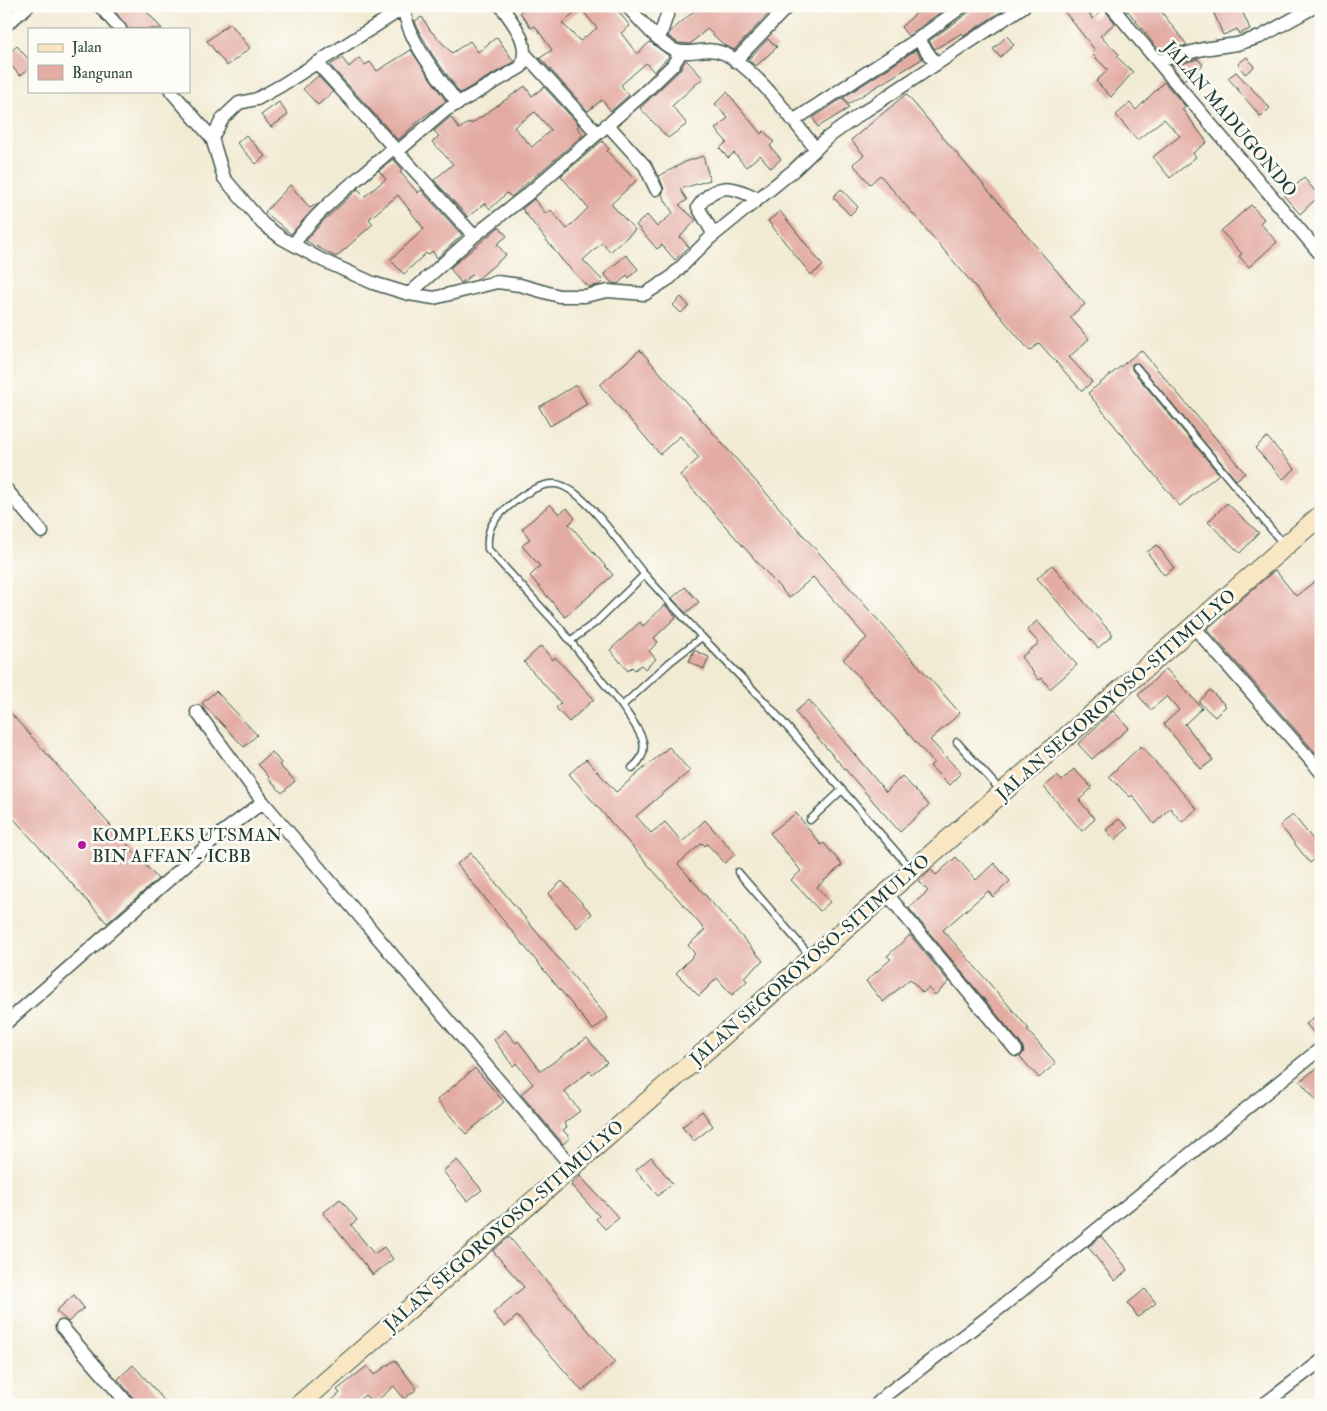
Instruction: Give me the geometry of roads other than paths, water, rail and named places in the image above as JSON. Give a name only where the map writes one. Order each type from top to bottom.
[{"type":"main road","name":"JALAN SEGOROYOSO-SITIMULYO","points":[[299,1405],[1321,515]]},
{"type":"street","points":[[6,25],[28,6]]},
{"type":"street","points":[[100,6],[119,28]]},
{"type":"street","points":[[501,6],[521,36],[526,55],[602,129],[645,166],[656,188]]},
{"type":"street","points":[[627,6],[658,38],[681,52],[703,49],[724,53],[747,70],[816,149]]},
{"type":"street","points":[[658,38],[670,6]]},
{"type":"street","points":[[735,61],[788,6]]},
{"type":"street","points":[[793,121],[918,39],[963,6]]},
{"type":"street","points":[[172,92],[212,138],[224,178],[263,224],[294,244],[373,283],[409,294],[434,298],[497,282],[520,285],[558,296],[585,296],[608,291],[645,294],[670,278],[714,235],[862,113],[1024,6]]},
{"type":"street","name":"JALAN MADUGONDO","points":[[1111,6],[1321,255]]},
{"type":"street","points":[[1158,61],[1203,49],[1237,44],[1260,37],[1316,6]]},
{"type":"street","points":[[212,138],[223,118],[239,103],[256,98],[318,64],[405,8],[406,22],[414,38],[458,104]]},
{"type":"street","points":[[918,39],[936,64]]},
{"type":"street","points":[[409,294],[474,236],[528,194],[644,94],[672,66],[681,52]]},
{"type":"street","points":[[294,244],[304,228],[340,193],[446,110],[521,67],[526,55]]},
{"type":"street","points":[[318,64],[474,236]]},
{"type":"street","points":[[714,235],[698,207],[705,198],[714,192],[729,187],[741,190],[758,199]]},
{"type":"street","points":[[6,490],[42,532]]},
{"type":"street","points":[[1194,627],[1321,772]]},
{"type":"street","points":[[197,712],[263,802],[572,1167]]},
{"type":"street","points":[[6,1023],[223,832],[263,802]]},
{"type":"street","points":[[887,894],[1016,1050]]},
{"type":"street","points":[[876,1405],[1005,1304],[1321,1048]]},
{"type":"street","points":[[62,1327],[129,1405]]},
{"type":"street","points":[[1263,1405],[1321,1361]]},
{"type":"lane","points":[[1136,367],[1286,547]]},
{"type":"lane","points":[[632,768],[641,761],[644,753],[642,740],[622,706],[570,641],[488,549],[487,533],[496,518],[514,502],[542,486],[555,484],[566,487],[589,506],[644,575],[768,705],[912,871]]},
{"type":"lane","points":[[570,641],[596,622],[644,575]]},
{"type":"lane","points":[[622,706],[670,662],[702,637]]},
{"type":"lane","points":[[957,742],[1002,793]]},
{"type":"lane","points":[[810,820],[842,790]]},
{"type":"lane","points":[[738,872],[812,959]]},
{"type":"place","name":"KOMPLEKS UTSMAN BIN AFFAN - ICBB","points":[[82,845]]}]
